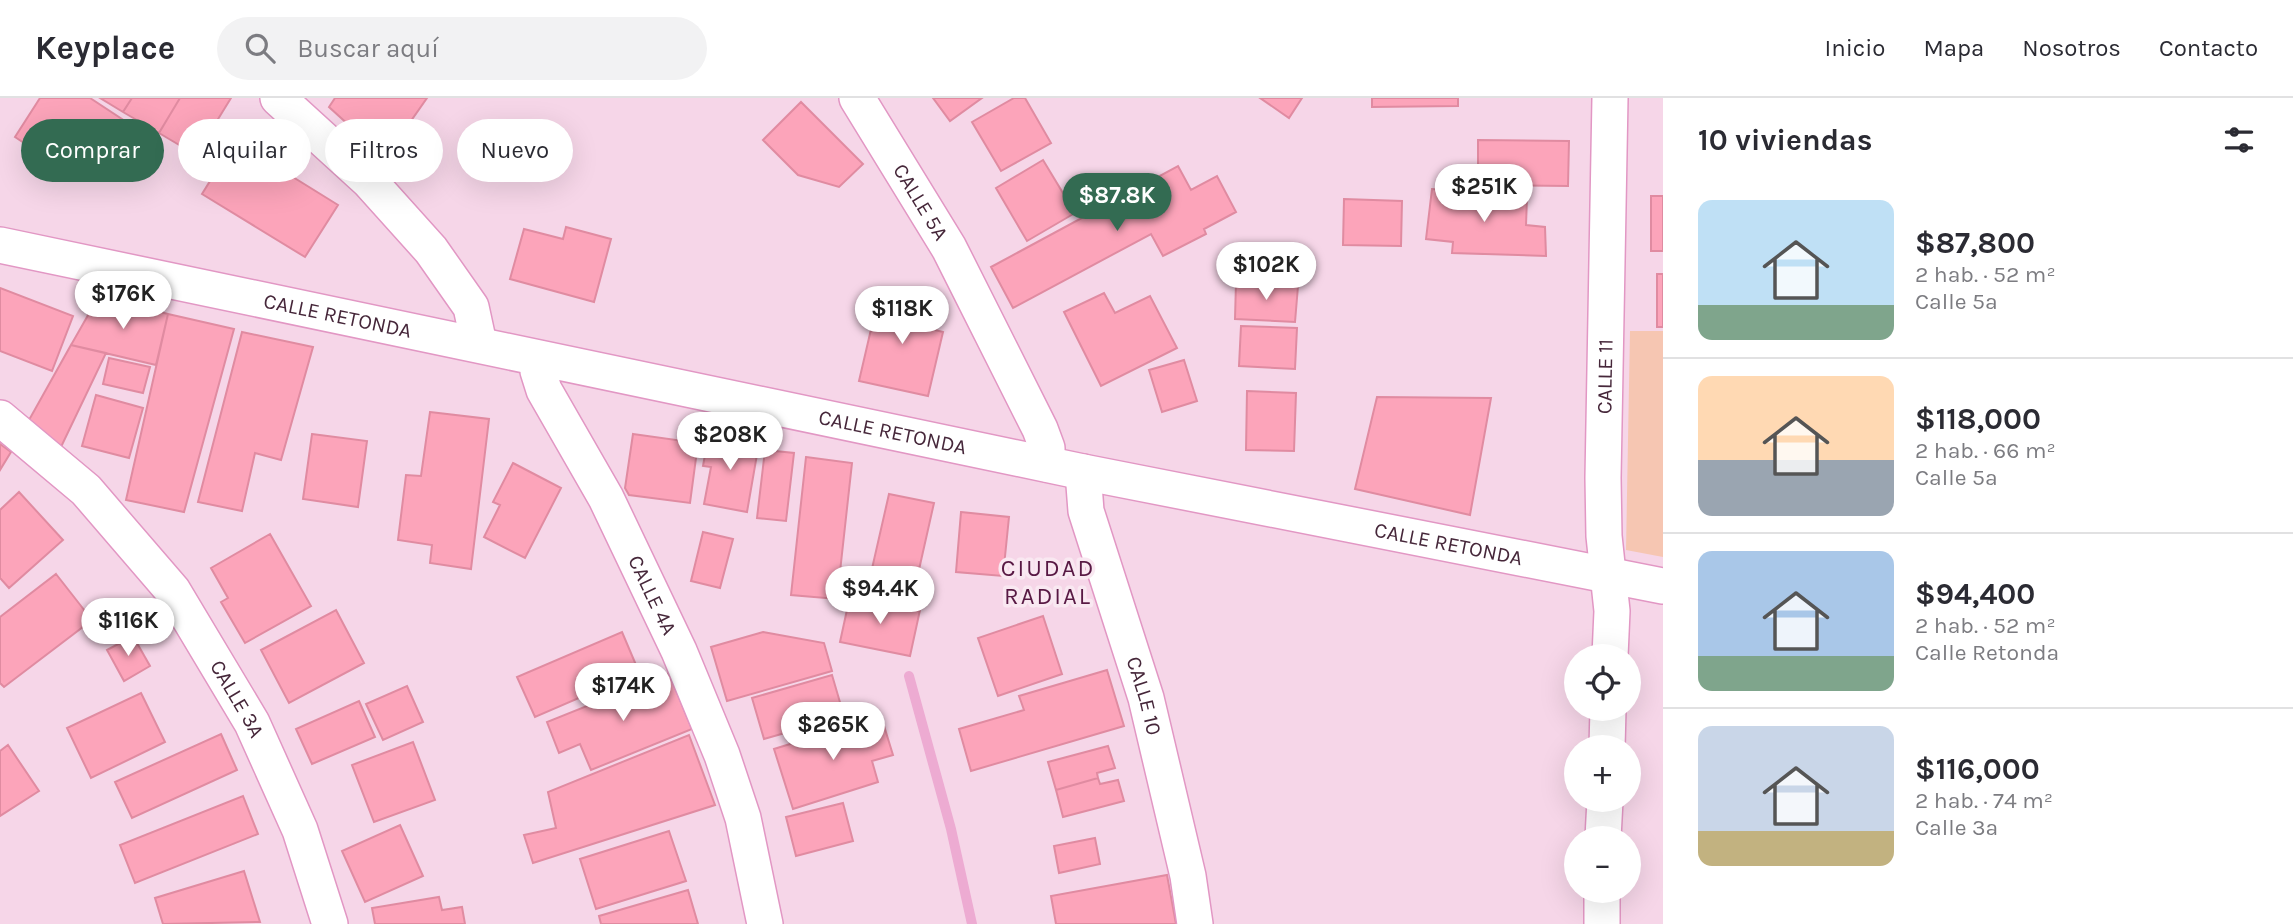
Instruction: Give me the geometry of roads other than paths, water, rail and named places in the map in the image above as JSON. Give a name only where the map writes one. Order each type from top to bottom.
[{"type":"street","points":[[278,98],[369,181],[431,250],[471,307],[479,344]]},
{"type":"street","name":"CALLE 5A","points":[[857,98],[949,248],[1041,429],[1047,448],[1048,464]]},
{"type":"street","name":"CALLE 11","points":[[1610,98],[1603,478],[1604,536],[1612,611],[1611,644]]},
{"type":"street","name":"CALLE RETONDA","points":[[0,245],[1083,472],[1663,586]]},
{"type":"street","name":"CALLE 4A","points":[[538,359],[538,371],[544,390],[606,498],[679,651],[722,755],[743,818],[765,924]]},
{"type":"street","name":"CALLE 3A","points":[[0,418],[86,490],[173,592],[252,723],[300,830],[330,924]]},
{"type":"street","name":"CALLE 10","points":[[1083,472],[1086,511],[1146,698],[1188,876],[1195,924]]},
{"type":"street","points":[[1602,903],[1602,924]]},
{"type":"waterway","points":[[909,676],[951,829],[972,924]]},
{"type":"district","name":"CIUDAD RADIAL","points":[[1048,582]]}]
